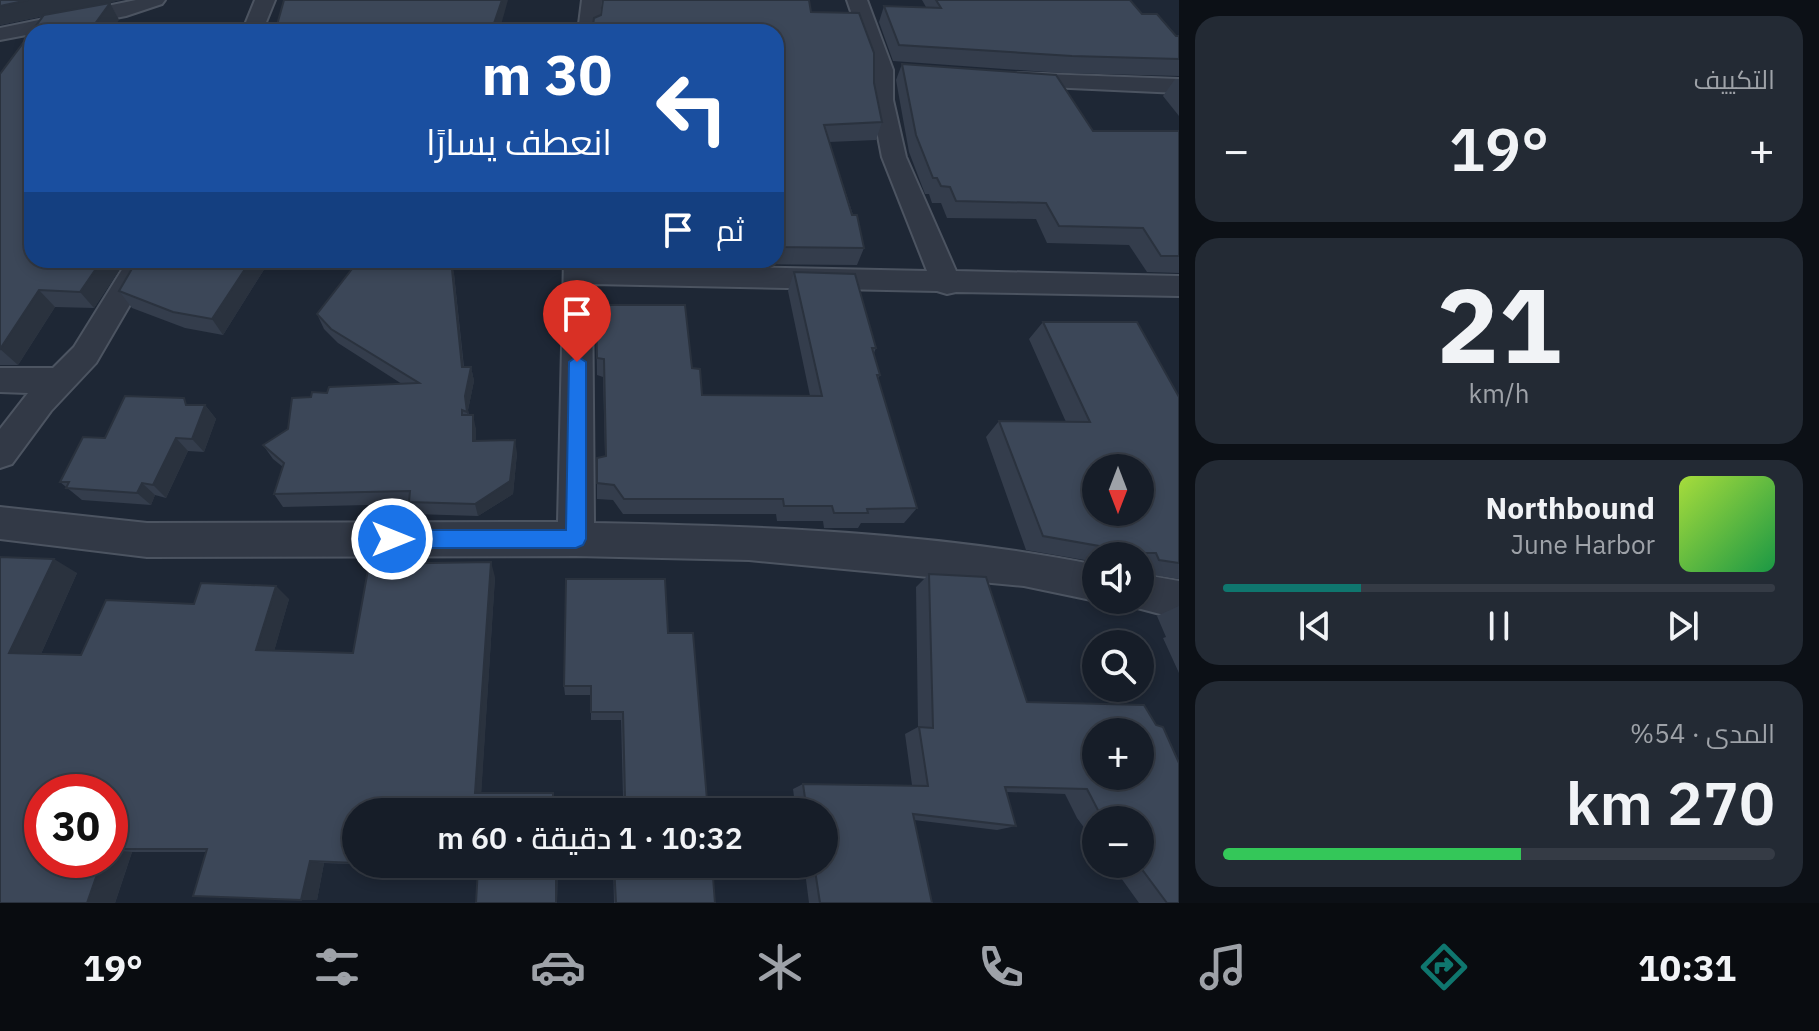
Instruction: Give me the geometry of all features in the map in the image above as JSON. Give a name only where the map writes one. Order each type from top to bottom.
[{"type":"street","points":[[52,24],[126,10],[155,0]]},
{"type":"street","points":[[255,24],[265,0]]},
{"type":"street","points":[[589,24],[592,0]]},
{"type":"street","points":[[857,0],[890,70],[882,100],[894,157],[947,284]]},
{"type":"street","points":[[0,34],[24,29]]},
{"type":"street","points":[[987,78],[1179,86]]},
{"type":"street","points":[[0,454],[85,355],[137,268]]},
{"type":"street","points":[[576,539],[578,268]]},
{"type":"street","points":[[600,268],[947,284],[1179,286]]},
{"type":"street","points":[[0,380],[61,381]]},
{"type":"street","points":[[0,523],[147,540],[576,539],[749,543],[1024,568],[1082,580]]},
{"type":"street","points":[[1154,595],[1179,600]]},
{"type":"building","points":[[0,0],[28,0],[0,6]]},
{"type":"building","points":[[284,0],[502,0],[494,24],[277,24]]},
{"type":"building","points":[[603,0],[809,0],[811,12],[859,13],[874,53],[874,83],[882,122],[824,125],[852,215],[857,215],[864,248],[784,247],[784,24],[593,24],[594,18],[601,15]]},
{"type":"building","points":[[936,0],[1130,0],[1142,14],[1157,14],[1179,36],[1179,59],[899,45],[884,6],[941,8]]},
{"type":"building","points":[[110,3],[95,24],[37,24],[44,15]]},
{"type":"building","points":[[24,42],[24,268],[96,268],[80,292],[39,290],[0,349],[0,74]]},
{"type":"building","points":[[902,64],[1056,75],[1093,131],[1179,131],[1179,256],[1161,256],[1143,228],[1059,226],[1046,203],[956,201],[950,187],[941,186],[937,178],[933,178],[916,135]]},
{"type":"building","points":[[132,268],[246,268],[212,319],[173,312],[119,291]]},
{"type":"building","points":[[353,268],[452,268],[462,367],[471,367],[465,396],[467,412],[462,410],[462,415],[473,415],[473,441],[515,440],[510,481],[475,504],[409,502],[410,491],[274,494],[284,463],[263,445],[288,429],[292,398],[311,397],[312,392],[327,393],[329,387],[419,383],[331,329],[317,314]]},
{"type":"building","points":[[794,272],[855,274],[876,348],[872,348],[880,375],[877,375],[917,508],[834,513],[832,506],[784,506],[783,499],[624,499],[614,485],[597,483],[597,458],[606,456],[604,359],[597,358],[596,313],[605,313],[605,305],[685,305],[692,368],[700,369],[702,395],[822,396]]},
{"type":"building","points":[[1043,322],[1137,322],[1179,397],[1179,563],[1159,560],[1154,553],[1154,542],[1082,543],[1043,536],[999,421],[1090,422]]},
{"type":"building","points":[[125,396],[184,398],[186,405],[205,405],[192,439],[176,438],[153,485],[142,483],[137,493],[66,488],[69,482],[60,482],[83,437],[105,438]]},
{"type":"building","points":[[0,557],[54,559],[9,653],[81,655],[106,600],[194,604],[201,583],[276,586],[256,650],[353,653],[369,564],[491,562],[475,793],[553,793],[553,797],[558,798],[342,798],[342,862],[310,861],[301,900],[193,896],[207,849],[128,849],[128,774],[24,774],[24,878],[96,878],[87,903],[0,903]]},
{"type":"building","points":[[929,574],[986,577],[1027,702],[1144,705],[1152,718],[1082,718],[1082,789],[1005,787],[1016,826],[913,814],[932,903],[820,903],[816,878],[838,878],[838,798],[805,798],[803,784],[928,786],[919,727],[933,728]]},
{"type":"building","points":[[566,579],[665,579],[668,633],[693,633],[707,798],[612,798],[625,797],[623,712],[591,712],[591,686],[564,686]]},
{"type":"building","points":[[1154,722],[1163,727],[1179,763],[1179,903],[1167,903],[1148,878],[1154,878],[1154,806],[1096,806],[1088,790],[1154,790]]},
{"type":"building","points":[[477,878],[556,878],[556,903],[476,903]]},
{"type":"building","points":[[615,878],[713,878],[715,903],[616,903]]},
{"type":"route","points":[[392,539],[576,539],[577,362]]}]
